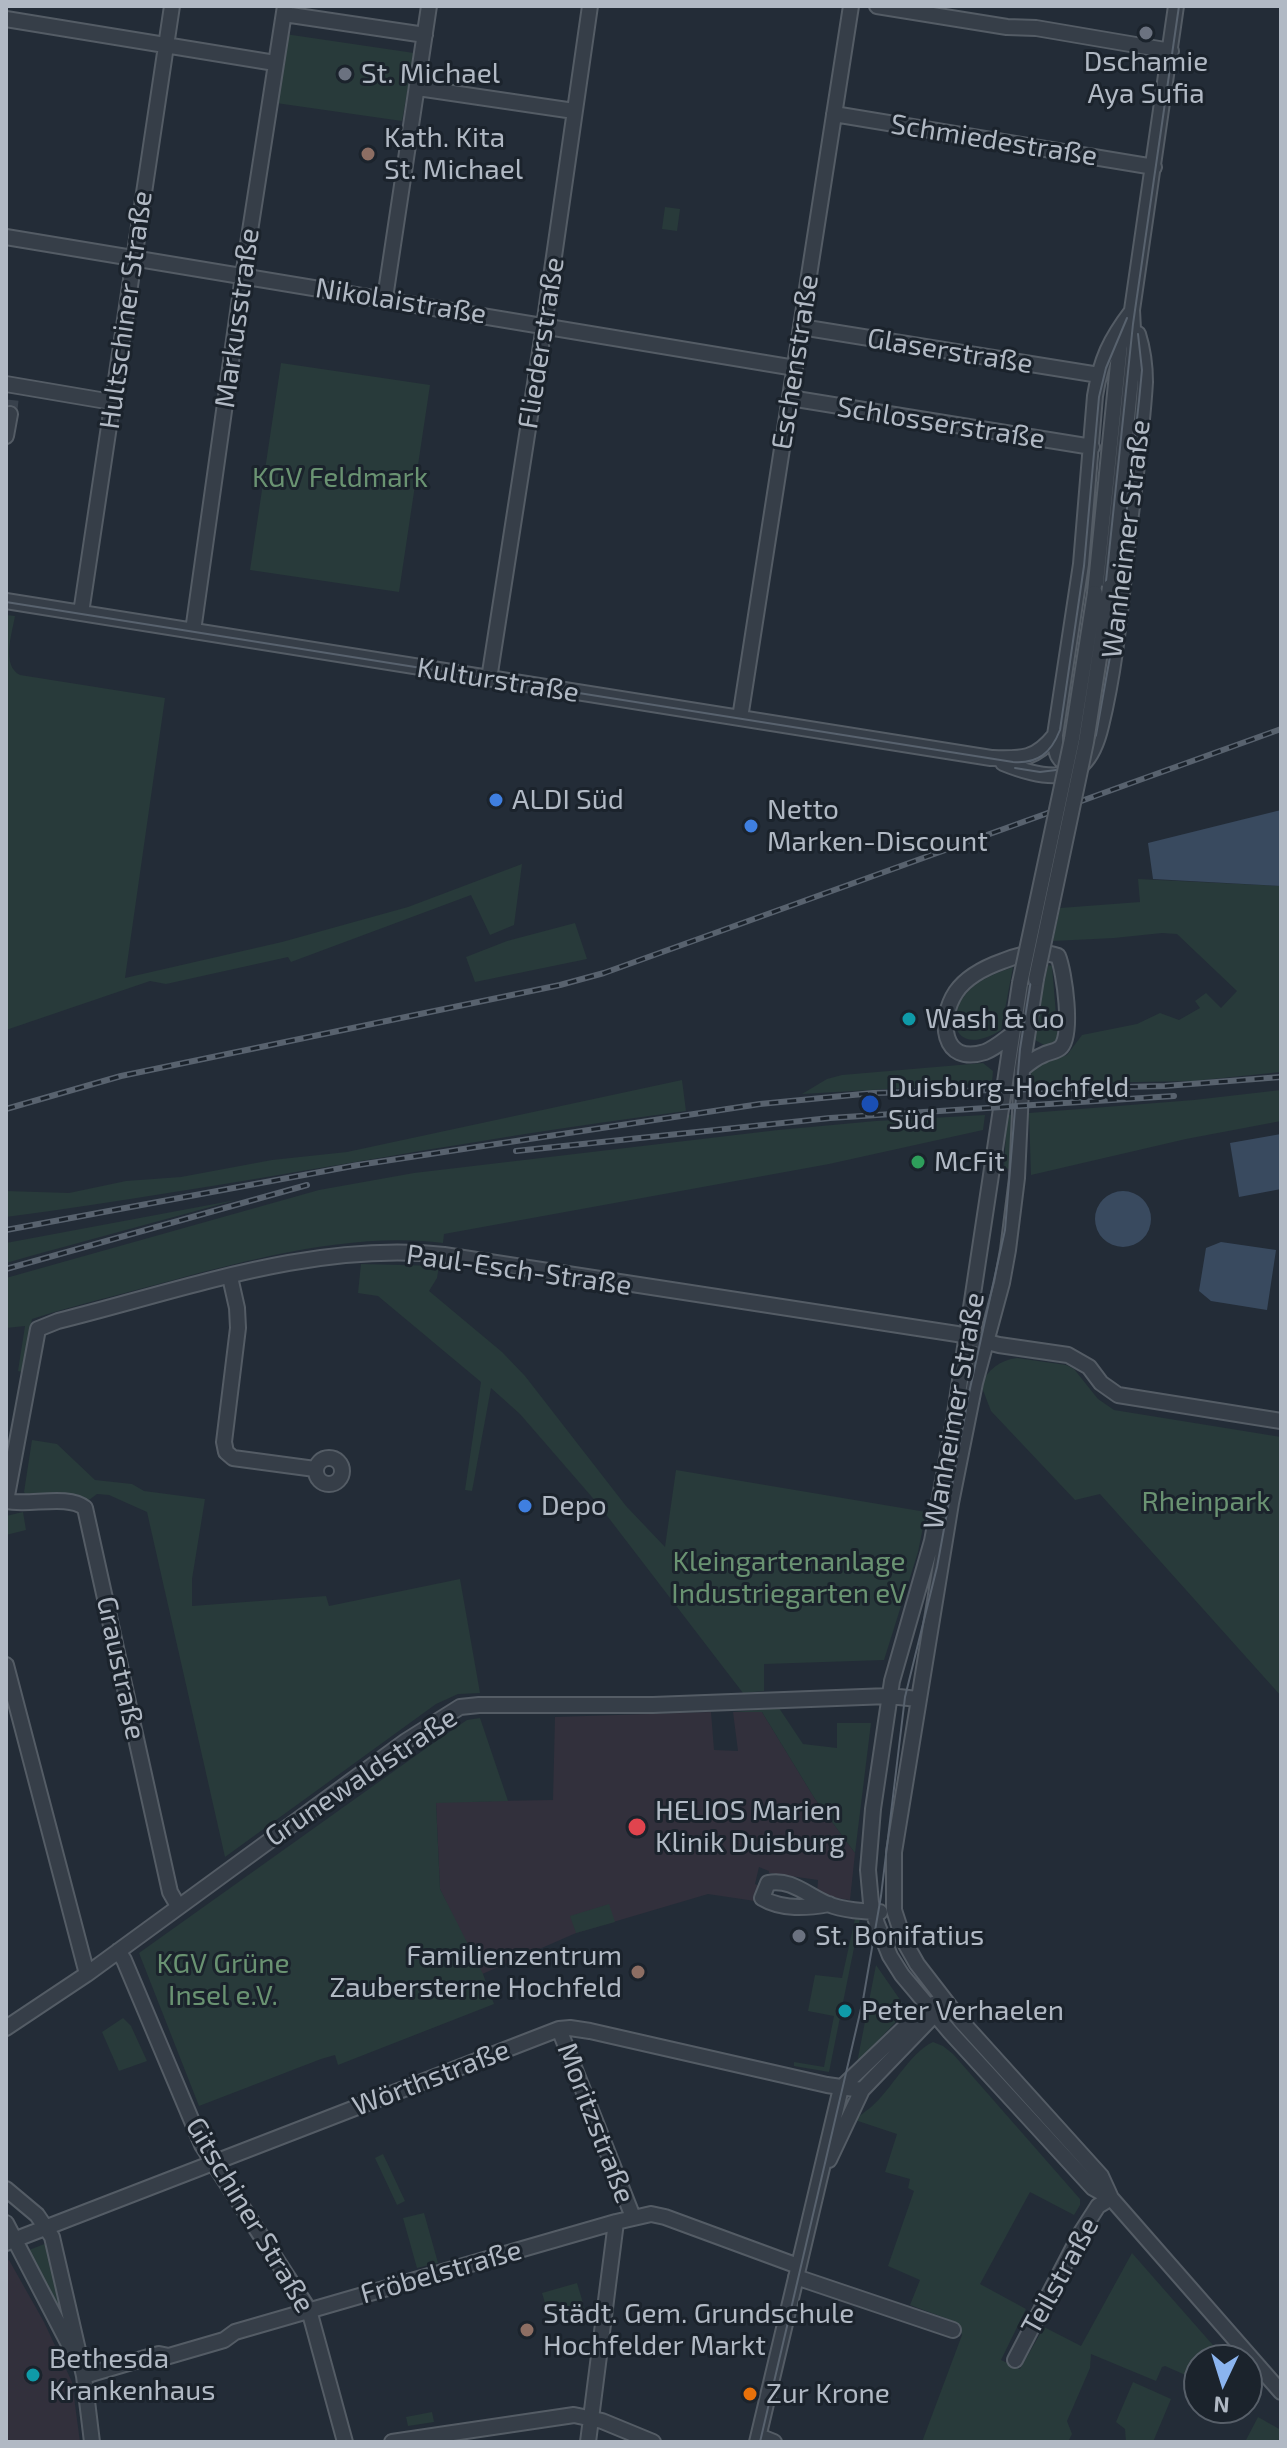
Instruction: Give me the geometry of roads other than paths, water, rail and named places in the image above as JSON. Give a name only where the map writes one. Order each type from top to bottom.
[{"type":"street","name":"Hultschiner Straße","points":[[81,613],[172,6]]},
{"type":"street","points":[[385,298],[429,6]]},
{"type":"street","name":"Fliederstraße","points":[[489,679],[590,6]]},
{"type":"street","name":"Eschenstraße","points":[[740,718],[851,6]]},
{"type":"street","points":[[877,6],[1171,51]]},
{"type":"street","name":"Wanheimer Straße","points":[[945,2001],[904,1941],[894,1910],[894,1852],[960,1457],[975,1383],[1002,1283],[1013,1217],[1019,1161],[1022,1069],[1020,983],[1072,739],[1095,593],[1120,344],[1132,310],[1176,6]]},
{"type":"street","points":[[284,10],[425,35]]},
{"type":"street","name":"Markusstraße","points":[[193,631],[284,10]]},
{"type":"street","points":[[6,19],[275,63]]},
{"type":"street","points":[[418,88],[574,111]]},
{"type":"street","name":"Schmiedestraße","points":[[834,114],[1154,167]]},
{"type":"street","name":"Nikolaistraße","points":[[6,237],[795,368]]},
{"type":"street","name":"Wanheimer Straße","points":[[1055,735],[1081,564],[1099,375],[1112,337],[1132,310]]},
{"type":"street","name":"Wanheimer Straße","points":[[932,2011],[890,1956],[874,1912],[868,1870],[869,1845],[889,1696],[932,1541],[968,1337],[1005,1073],[1036,979],[1086,742],[1110,587],[1134,349],[1132,310]]},
{"type":"street","name":"Wanheimer Straße","points":[[1083,765],[1095,745],[1101,726],[1112,664],[1139,441],[1145,381],[1144,352],[1132,310]]},
{"type":"street","name":"Glaserstraße","points":[[801,327],[1099,375]]},
{"type":"street","points":[[11,388],[112,402]]},
{"type":"street","name":"Schlosserstraße","points":[[790,398],[1092,447]]},
{"type":"street","points":[[6,436],[10,414]]},
{"type":"street","name":"Kulturstraße","points":[[6,601],[991,758]]},
{"type":"street","points":[[1055,735],[1060,760],[1069,765],[1083,765]]},
{"type":"street","points":[[991,758],[1033,756],[1044,749],[1055,735]]},
{"type":"street","points":[[991,758],[1016,768],[1050,775],[1069,773],[1083,765]]},
{"type":"street","points":[[1022,1069],[1064,1045],[1067,1032],[1063,968],[1058,956],[1050,953],[1014,956],[987,967],[957,991],[945,1023],[947,1040],[959,1052],[984,1052],[1019,1036],[1047,1053]]},
{"type":"street","points":[[984,1052],[998,1061],[1005,1073]]},
{"type":"street","name":"Paul-Esch-Straße","points":[[6,1501],[38,1329],[58,1321],[308,1259],[377,1253],[425,1253],[1068,1355],[1089,1367],[1101,1383],[1118,1395],[1281,1421]]},
{"type":"street","points":[[230,1277],[238,1328],[224,1442],[226,1452],[233,1458],[315,1469]]},
{"type":"street","name":"Graustraße","points":[[6,1501],[19,1504],[69,1501],[79,1502],[85,1508],[170,1892],[178,1906]]},
{"type":"street","points":[[6,1665],[87,1974]]},
{"type":"street","name":"Grunewaldstraße","points":[[6,2028],[87,1974],[406,1741],[460,1707],[665,1705],[889,1696],[918,1699]]},
{"type":"street","points":[[829,1904],[874,1912],[894,1910]]},
{"type":"street","name":"Gitschiner Straße","points":[[118,1951],[212,2162],[309,2310],[345,2442]]},
{"type":"street","points":[[774,2442],[758,2439],[841,2088],[945,2001],[1101,2176],[1111,2198],[1281,2392]]},
{"type":"street","points":[[821,2173],[862,2090],[932,2011]]},
{"type":"street","points":[[932,2011],[1093,2188],[1111,2198]]},
{"type":"street","name":"Wörthstraße","points":[[10,2241],[559,2029],[618,2036],[841,2088],[862,2090]]},
{"type":"street","name":"Moritzstraße","points":[[559,2029],[633,2217]]},
{"type":"street","points":[[835,2149],[846,2092],[841,2088]]},
{"type":"street","points":[[6,2189],[37,2215],[46,2226],[55,2247],[83,2373],[92,2442]]},
{"type":"street","name":"Teilstraße","points":[[1015,2360],[1082,2231],[1098,2206],[1111,2198]]},
{"type":"street","name":"Fröbelstraße","points":[[83,2373],[159,2354],[169,2356],[309,2310],[651,2214],[953,2330]]},
{"type":"street","points":[[588,2442],[616,2222]]},
{"type":"street","points":[[6,2223],[10,2241],[83,2373]]},
{"type":"street","points":[[392,2442],[477,2436],[574,2415],[591,2417],[653,2442]]},
{"type":"water","points":[[1281,810],[1281,886],[1153,879],[1148,843]]},
{"type":"water","points":[[1281,1134],[1281,1189],[1239,1197],[1230,1143]]},
{"type":"water","points":[[1123,1191],[1143,1199],[1151,1219],[1143,1239],[1123,1247],[1103,1239],[1095,1219],[1103,1199]]},
{"type":"water","points":[[1221,1242],[1276,1250],[1267,1310],[1211,1301],[1199,1291],[1206,1248]]},
{"type":"tunnel","points":[[10,414],[12,396]]},
{"type":"tram line","points":[[760,2442],[863,2000],[881,1896],[905,1697],[937,1567],[969,1393],[1005,1230],[1020,1049],[1101,629],[1133,324],[1179,6]]},
{"type":"tram line","points":[[6,602],[1013,762],[1030,761],[1048,751],[1060,730],[1084,566],[1099,397],[1106,368],[1127,318]]},
{"type":"tram line","points":[[1015,768],[1040,772],[1072,768],[1088,752],[1096,735],[1111,651],[1139,401],[1142,370],[1138,334]]},
{"type":"railway","points":[[6,1109],[121,1076],[560,985],[604,973],[1281,729]]},
{"type":"railway","points":[[6,1230],[358,1165],[760,1104],[873,1093],[1165,1086],[1281,1077]]},
{"type":"railway","points":[[516,1151],[830,1118],[1174,1096]]},
{"type":"railway","points":[[6,1269],[307,1185]]},
{"type":"place","name":"Dschamie Aya Sufia","points":[[1146,33]]},
{"type":"place","name":"St. Michael","points":[[345,74]]},
{"type":"place","name":"Kath. Kita St. Michael","points":[[368,154]]},
{"type":"place","name":"ALDI Süd","points":[[496,800]]},
{"type":"place","name":"Netto Marken-Discount","points":[[751,826]]},
{"type":"place","name":"Wash & Go","points":[[909,1019]]},
{"type":"place","name":"Duisburg-Hochfeld Süd","points":[[870,1104]]},
{"type":"place","name":"McFit","points":[[918,1162]]},
{"type":"place","name":"Depo","points":[[525,1506]]},
{"type":"place","name":"HELIOS Marien Klinik Duisburg","points":[[637,1827]]},
{"type":"place","name":"St. Bonifatius","points":[[799,1936]]},
{"type":"place","name":"Familienzentrum Zaubersterne Hochfeld","points":[[638,1972]]},
{"type":"place","name":"Peter Verhaelen","points":[[845,2011]]},
{"type":"place","name":"Städt. Gem. Grundschule Hochfelder Markt","points":[[527,2330]]},
{"type":"place","name":"Bethesda Krankenhaus","points":[[33,2375]]},
{"type":"place","name":"Zur Krone","points":[[750,2394]]},
{"type":"park label","name":"KGV Feldmark","points":[[340,478]]},
{"type":"park label","name":"Rheinpark","points":[[1206,1502]]},
{"type":"park label","name":"Kleingartenanlage Industriegarten eV","points":[[789,1578]]},
{"type":"park label","name":"KGV Grüne Insel e.V.","points":[[223,1980]]}]
